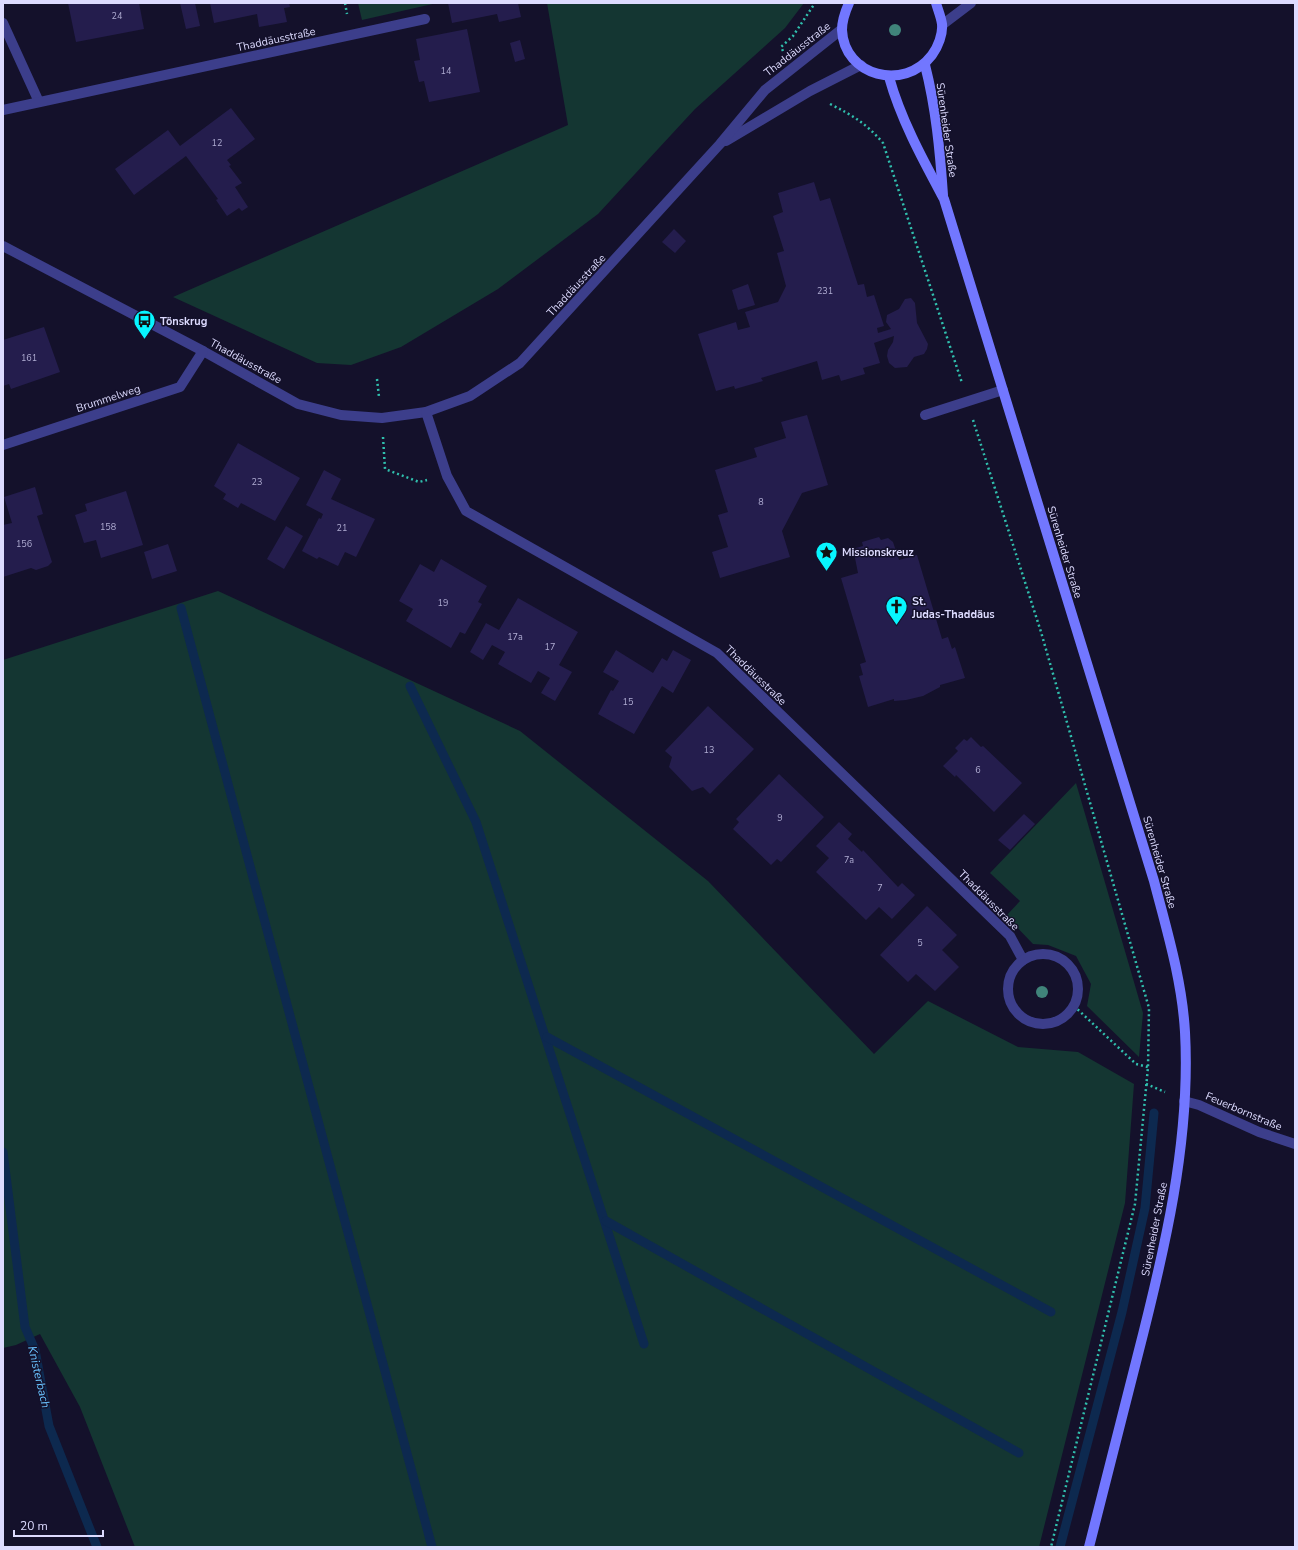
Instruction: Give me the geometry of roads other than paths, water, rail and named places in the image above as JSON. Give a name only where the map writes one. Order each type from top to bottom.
[{"type":"main road","points":[[849,3],[843,18],[842,29],[843,36],[850,53],[860,65],[874,73],[889,77],[905,75],[925,65],[938,47],[942,25],[936,3]]},
{"type":"main road","name":"Sürenheider Straße","points":[[925,65],[931,90],[940,150],[944,199]]},
{"type":"main road","name":"Sürenheider Straße","points":[[889,77],[894,94],[916,145],[944,199],[1154,881],[1176,963],[1185,1032],[1184,1100],[1173,1207],[1147,1321],[1089,1547]]},
{"type":"street","points":[[942,25],[972,3]]},
{"type":"street","name":"Thaddäusstraße","points":[[3,110],[425,19]]},
{"type":"street","points":[[3,23],[39,102]]},
{"type":"street","name":"Thaddäusstraße","points":[[3,246],[203,351],[298,404],[340,415],[382,418],[426,412],[470,396],[520,363],[720,144],[765,90],[842,29]]},
{"type":"street","name":"Thaddäusstraße","points":[[720,144],[810,91],[860,65]]},
{"type":"street","name":"Brummelweg","points":[[3,445],[180,387],[203,351]]},
{"type":"street","points":[[925,416],[1003,390]]},
{"type":"street","name":"Thaddäusstraße","points":[[426,412],[447,476],[466,511],[716,653],[1010,936],[1023,960]]},
{"type":"street","points":[[1045,954],[1057,956],[1067,963],[1074,972],[1078,983],[1078,995],[1074,1006],[1066,1016],[1055,1023],[1042,1025],[1030,1022],[1019,1016],[1012,1005],[1008,993],[1009,980],[1014,969],[1023,960],[1034,955],[1045,954]]},
{"type":"street","name":"Feuerbornstraße","points":[[1184,1100],[1199,1105],[1259,1132],[1295,1144]]},
{"type":"waterway","points":[[181,608],[432,1547]]},
{"type":"waterway","points":[[410,686],[476,822],[644,1344]]},
{"type":"waterway","points":[[547,1037],[1051,1312]]},
{"type":"waterway","points":[[1060,1547],[1122,1312],[1145,1208],[1154,1113]]},
{"type":"waterway","name":"Knisterbach","points":[[3,1152],[25,1327],[35,1350],[49,1426],[97,1547]]},
{"type":"waterway","points":[[606,1221],[1019,1453]]},
{"type":"place","name":"Tönskrug","points":[[144,340]]},
{"type":"place","name":"Missionskreuz","points":[[826,572]]},
{"type":"place","name":"St. Judas-Thaddäus","points":[[897,626]]}]
